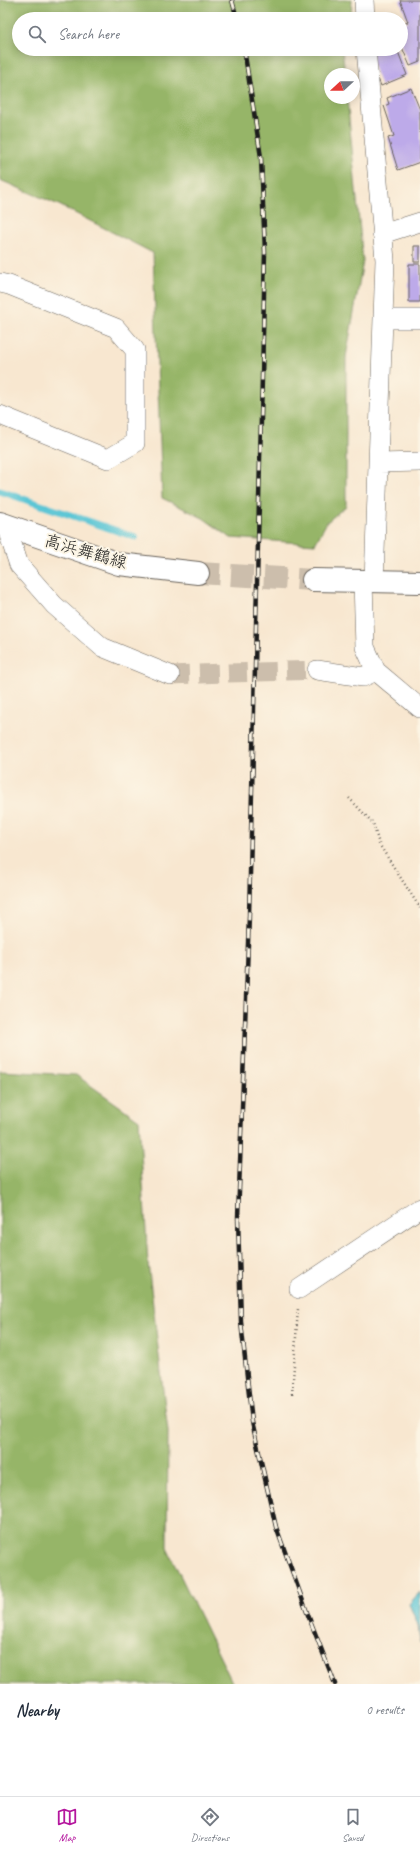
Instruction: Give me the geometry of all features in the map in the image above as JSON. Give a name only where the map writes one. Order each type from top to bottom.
[{"type":"main road","name":"高浜舞鶴線","points":[[3,525],[119,564],[198,573]]},
{"type":"main road","points":[[312,580],[420,582]]},
{"type":"street","points":[[364,0],[365,12]]},
{"type":"street","points":[[367,56],[385,260],[379,463],[365,647],[376,671],[420,708]]},
{"type":"street","points":[[382,234],[420,222]]},
{"type":"street","points":[[0,283],[9,285],[116,328],[135,350],[135,444],[108,459],[0,415]]},
{"type":"street","points":[[383,320],[420,319]]},
{"type":"street","points":[[379,463],[420,462]]},
{"type":"street","points":[[3,525],[19,565],[54,605],[102,647],[170,674]]},
{"type":"street","points":[[317,670],[363,677],[376,671]]},
{"type":"street","points":[[299,1289],[420,1208]]},
{"type":"path","points":[[349,798],[373,823],[379,844],[420,908]]},
{"type":"path","points":[[292,1394],[299,1289]]},
{"type":"green space","points":[[0,0],[352,0],[351,12],[12,12],[12,56],[343,56],[344,68],[324,68],[324,104],[348,104],[363,261],[346,357],[346,506],[327,522],[315,544],[231,538],[203,518],[162,498],[153,253],[59,205],[0,180]]},
{"type":"green space","points":[[0,1071],[76,1075],[139,1120],[148,1263],[168,1432],[167,1548],[233,1684],[0,1684]]},
{"type":"water","points":[[420,1592],[420,1643],[418,1625],[409,1604]]},
{"type":"building","points":[[400,0],[420,0],[420,62],[410,66],[406,56],[408,56],[408,12],[404,12]]},
{"type":"building","points":[[371,56],[400,56],[407,75],[381,86],[372,63]]},
{"type":"building","points":[[411,88],[420,110],[420,162],[398,170],[388,138],[394,136],[384,106],[389,104],[387,98]]},
{"type":"building","points":[[414,246],[420,246],[420,262],[414,262]]},
{"type":"building","points":[[409,264],[420,264],[420,302],[409,302]]},
{"type":"waterway","points":[[0,491],[135,537]]},
{"type":"tunnel","points":[[198,573],[313,580]]},
{"type":"tunnel","points":[[170,675],[317,670]]},
{"type":"railway","points":[[232,0],[235,12]]},
{"type":"railway","points":[[245,56],[261,157],[265,252],[249,916],[238,1218],[241,1322],[252,1422],[276,1527],[335,1684]]}]
